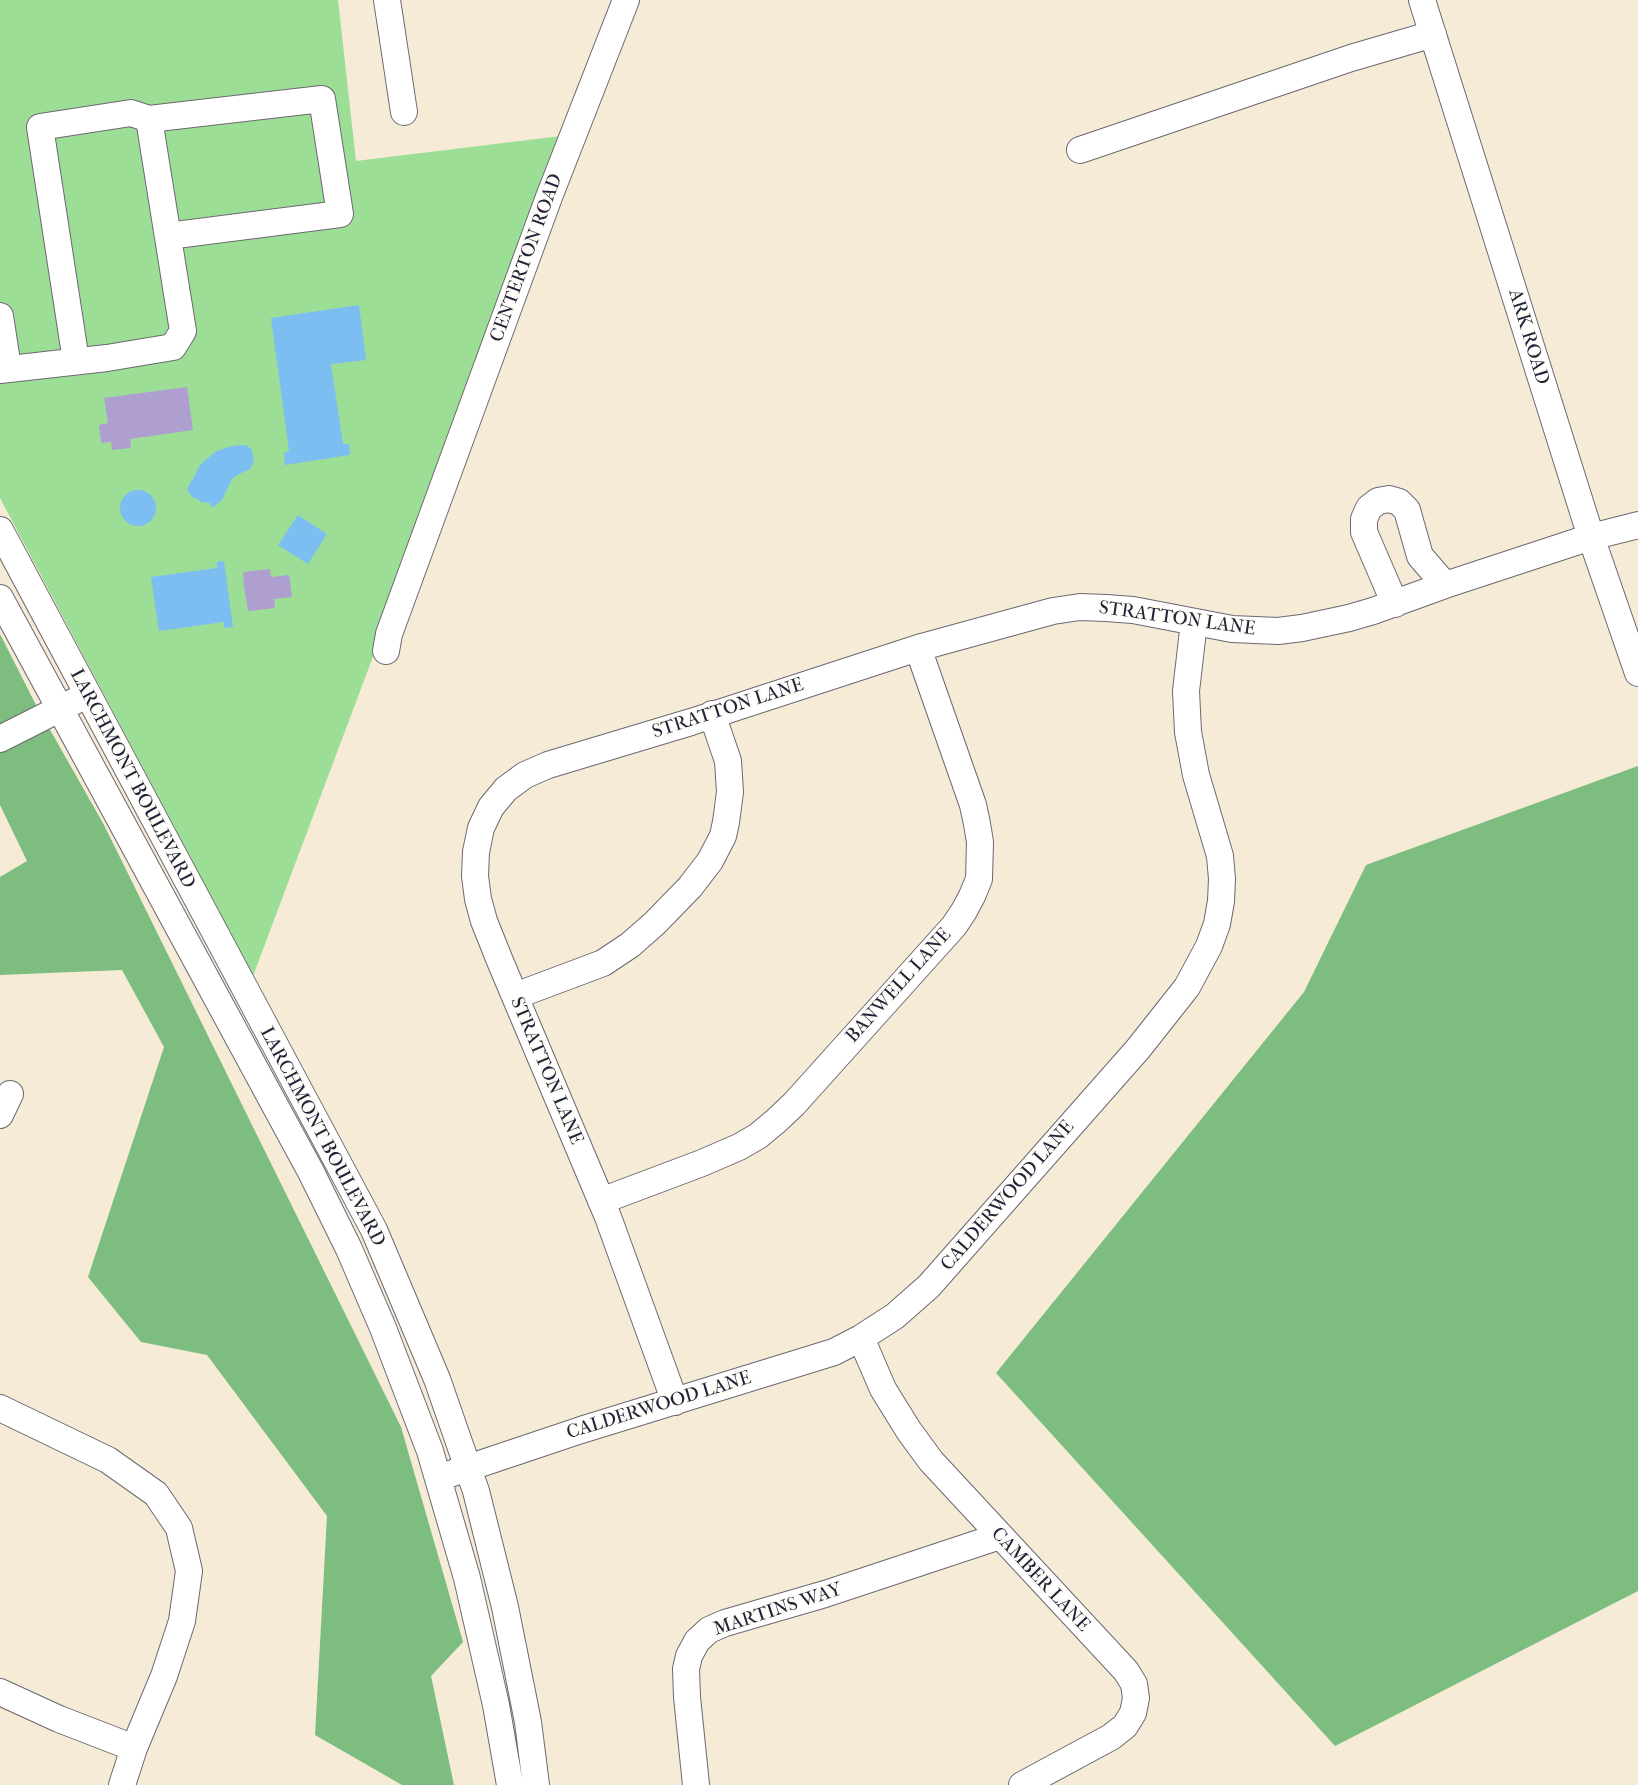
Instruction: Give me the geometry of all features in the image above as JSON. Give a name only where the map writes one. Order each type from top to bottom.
[{"type":"street","points":[[387,0],[404,112]]},
{"type":"street","name":"CENTERTON ROAD","points":[[386,650],[389,634],[549,197],[626,0]]},
{"type":"street","name":"ARK ROAD","points":[[1422,0],[1591,537],[1638,673]]},
{"type":"street","points":[[1080,150],[1351,58],[1433,34]]},
{"type":"street","points":[[76,361],[40,127],[131,113],[149,119],[322,99],[340,214],[168,236]]},
{"type":"street","points":[[0,316],[4,369],[107,358],[173,347],[183,331],[149,119]]},
{"type":"street","points":[[1395,604],[1364,532],[1364,519],[1369,508],[1378,501],[1389,499],[1399,502],[1407,510],[1420,556],[1445,585]]},
{"type":"street","name":"STRATTON LANE","points":[[675,1402],[608,1217],[515,996],[484,920],[478,899],[475,876],[476,852],[481,828],[491,807],[506,789],[525,775],[548,765],[918,648],[1027,617],[1080,607],[1133,610],[1232,630],[1278,631],[1310,627],[1395,604],[1445,585],[1591,537],[1638,526]]},
{"type":"street","name":"LARCHMONT BOULEVARD","points":[[0,530],[374,1230],[437,1379],[476,1491],[505,1607],[528,1722],[536,1785]]},
{"type":"street","name":"LARCHMONT BOULEVARD","points":[[0,598],[245,1048],[330,1211],[383,1328],[430,1451],[478,1620],[510,1785]]},
{"type":"street","name":"CALDERWOOD LANE","points":[[438,1478],[581,1430],[834,1352],[861,1338],[895,1316],[935,1278],[1138,1049],[1187,987],[1209,946],[1220,908],[1222,879],[1220,856],[1196,775],[1188,732],[1186,691],[1194,622]]},
{"type":"street","name":"BANWELL LANE","points":[[601,1201],[702,1163],[739,1147],[758,1136],[794,1104],[954,926],[968,904],[979,879],[980,842],[977,824],[973,805],[918,648]]},
{"type":"street","points":[[0,738],[87,694]]},
{"type":"street","points":[[515,996],[603,963],[630,945],[655,923],[690,887],[710,861],[723,836],[730,792],[728,761],[712,714]]},
{"type":"street","name":"CAMBER LANE","points":[[861,1338],[883,1389],[909,1431],[931,1461],[1126,1671],[1134,1684],[1136,1698],[1133,1713],[1125,1726],[1111,1737],[1022,1785]]},
{"type":"street","points":[[0,1408],[108,1460],[156,1494],[179,1528],[189,1571],[182,1621],[164,1676],[134,1748],[122,1785]]},
{"type":"street","name":"MARTINS WAY","points":[[696,1785],[686,1669],[689,1656],[697,1641],[709,1630],[1000,1536]]},
{"type":"street","points":[[0,1692],[59,1719],[134,1748]]},
{"type":"green space","points":[[0,0],[338,0],[356,161],[569,135],[253,976],[0,498]]},
{"type":"green space","points":[[0,634],[36,705],[104,825],[401,1427],[463,1642],[431,1676],[454,1785],[402,1785],[315,1735],[327,1516],[207,1355],[141,1342],[88,1277],[164,1047],[122,970],[0,975],[0,877],[27,861],[0,805]]},
{"type":"green space","points":[[1638,766],[1638,1591],[1335,1746],[996,1373],[1304,992],[1366,865]]},
{"type":"water","points":[[359,305],[366,360],[331,364],[343,444],[349,444],[350,455],[285,465],[284,453],[289,451],[271,318]]},
{"type":"water","points":[[238,445],[246,445],[252,450],[254,460],[250,469],[232,479],[222,500],[215,506],[211,507],[210,503],[194,499],[187,490],[200,465],[215,452]]},
{"type":"water","points":[[138,490],[145,491],[151,495],[155,501],[155,515],[151,521],[145,525],[138,526],[131,525],[125,521],[121,515],[120,508],[121,501],[125,495],[131,491]]},
{"type":"water","points":[[298,515],[327,534],[308,564],[278,545]]},
{"type":"water","points":[[224,561],[233,627],[224,628],[224,622],[159,631],[151,577],[217,568],[217,562]]},
{"type":"building","points":[[187,387],[193,430],[130,439],[131,448],[112,450],[111,442],[101,443],[99,425],[108,423],[104,398]]},
{"type":"building","points":[[270,569],[271,577],[289,575],[292,597],[274,599],[275,608],[248,611],[243,572]]}]
